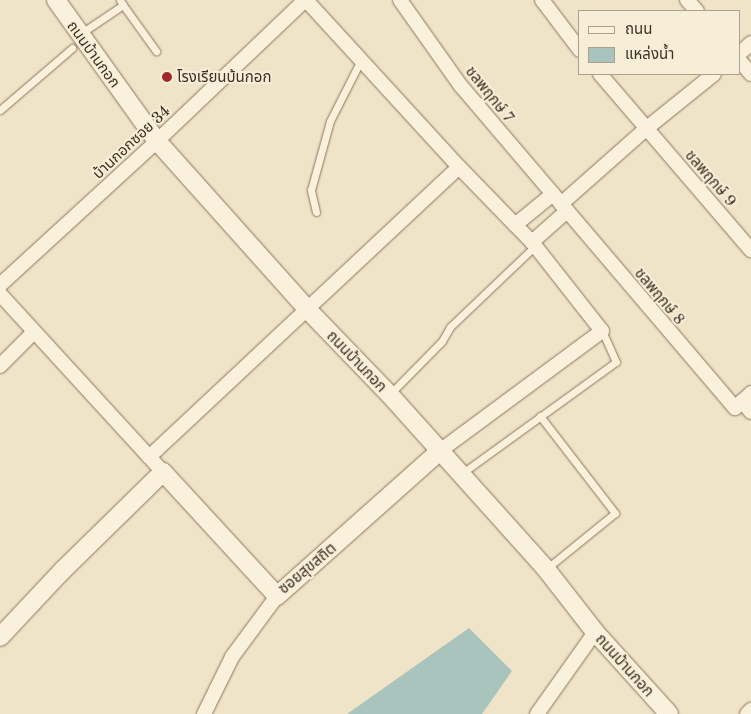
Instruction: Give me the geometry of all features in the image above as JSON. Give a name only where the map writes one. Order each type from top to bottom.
[{"type":"street","name":"ถนนบ้านกอก","points":[[56,0],[76,41],[157,141],[307,309],[390,394],[546,569],[595,632],[669,714]]},
{"type":"street","points":[[306,0],[459,167],[533,244],[602,331],[440,451]]},
{"type":"street","name":"บ้านกอกซอย 34","points":[[0,285],[157,141],[306,0]]},
{"type":"street","name":"ชลพฤกษ์ 7","points":[[400,0],[461,86],[561,203]]},
{"type":"street","points":[[542,0],[578,47]]},
{"type":"street","points":[[687,0],[696,10]]},
{"type":"street","points":[[741,51],[751,43]]},
{"type":"street","points":[[741,62],[751,74]]},
{"type":"street","name":"ชลพฤกษ์ 9","points":[[601,75],[751,250]]},
{"type":"street","points":[[533,244],[561,203],[646,128],[713,75]]},
{"type":"street","points":[[149,457],[459,167]]},
{"type":"street","points":[[515,225],[561,203]]},
{"type":"street","name":"ชลพฤกษ์ 8","points":[[561,203],[745,404]]},
{"type":"street","name":"ซอยสุขสถิต","points":[[0,294],[277,596],[440,451]]},
{"type":"street","points":[[0,366],[34,332]]},
{"type":"street","points":[[0,637],[63,570],[163,472]]},
{"type":"street","points":[[204,714],[232,657],[277,596]]},
{"type":"street","points":[[537,714],[595,632]]},
{"type":"street","points":[[747,714],[751,710]]},
{"type":"lane","points":[[0,110],[122,2],[156,52]]},
{"type":"lane","points":[[316,212],[311,190],[330,121],[361,60]]},
{"type":"lane","points":[[390,394],[442,341],[450,327],[533,244]]},
{"type":"lane","points":[[461,474],[616,362],[602,331]]},
{"type":"lane","points":[[540,416],[615,514],[546,569]]},
{"type":"water","points":[[469,628],[512,671],[482,714],[347,714]]},
{"type":"place","name":"โรงเรียนบ้นกอก","points":[[167,77]]}]
